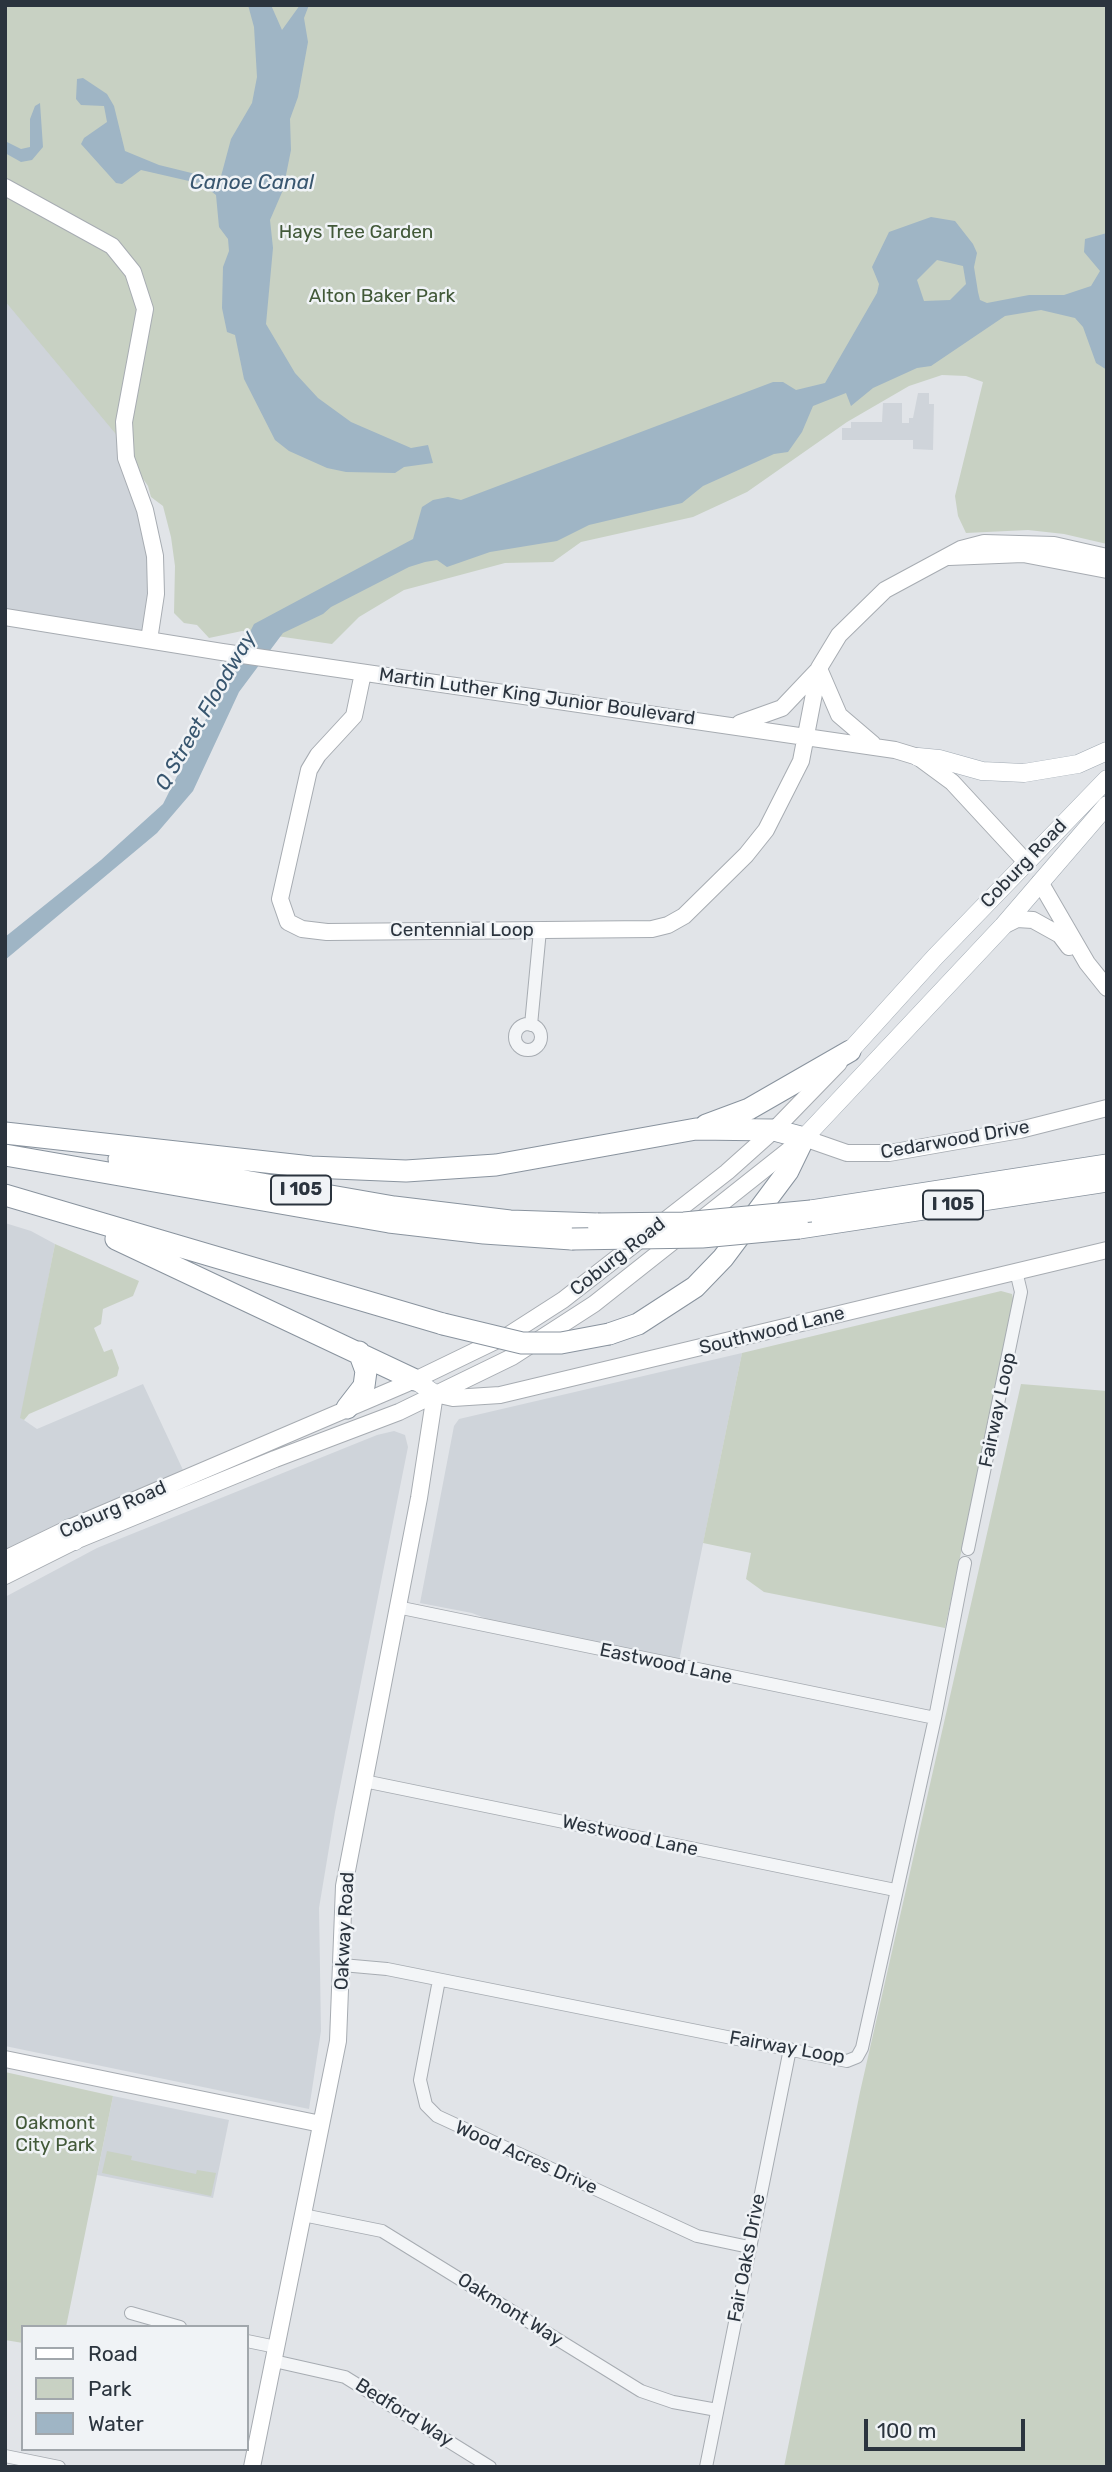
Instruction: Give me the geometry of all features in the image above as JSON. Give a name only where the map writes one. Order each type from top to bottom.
[{"type":"highway","points":[[5,1133],[311,1167],[406,1171],[496,1165],[723,1122],[850,1051]]},
{"type":"highway","points":[[5,1195],[443,1324],[522,1343],[578,1342],[638,1324],[695,1287],[723,1258],[788,1171],[804,1138],[723,1122]]},
{"type":"highway","name":"I 105","points":[[5,1139],[394,1207],[510,1221],[598,1224],[805,1219],[1107,1181]]},
{"type":"highway","name":"I 105","points":[[5,1155],[389,1222],[572,1239],[702,1237],[1107,1165]]},
{"type":"highway","points":[[54,1210],[415,1380]]},
{"type":"highway","points":[[347,1408],[364,1386],[366,1371],[359,1352]]},
{"type":"main road","points":[[5,187],[113,246],[134,272],[145,309],[124,422],[126,458],[145,510],[155,556],[156,594],[149,640]]},
{"type":"main road","points":[[730,725],[782,708],[819,668],[839,635],[885,590],[923,567],[950,557],[961,549],[1001,542],[1054,545],[1107,557]]},
{"type":"main road","points":[[950,557],[1023,554],[1107,570]]},
{"type":"main road","name":"Martin Luther King Junior Boulevard","points":[[5,617],[363,673],[875,746],[918,757],[961,790],[1026,862]]},
{"type":"main road","points":[[819,668],[839,715],[875,746]]},
{"type":"main road","name":"Centennial Loop","points":[[363,673],[354,716],[318,755],[309,770],[280,899],[285,918],[298,928],[312,931],[540,930],[652,929],[668,925],[684,916],[746,855],[766,830],[801,761],[819,668]]},
{"type":"main road","points":[[918,757],[939,758],[982,771],[1013,773],[1060,768],[1107,751]]},
{"type":"main road","name":"Coburg Road","points":[[5,1576],[72,1535],[347,1408],[415,1380],[510,1334],[563,1300],[727,1172],[774,1130],[1107,779]]},
{"type":"main road","name":"Coburg Road","points":[[5,1559],[400,1412],[512,1357],[594,1304],[804,1138],[1003,926],[1107,805]]},
{"type":"main road","points":[[1026,862],[1048,863],[1065,854]]},
{"type":"main road","points":[[1040,883],[1087,963],[1107,988]]},
{"type":"main road","points":[[1003,926],[1017,919],[1033,920],[1060,935],[1075,956],[1087,963]]},
{"type":"main road","name":"Cedarwood Drive","points":[[804,1138],[847,1153],[889,1153],[1020,1130],[1107,1108]]},
{"type":"main road","name":"Southwood Lane","points":[[435,1394],[453,1398],[500,1395],[1107,1250]]},
{"type":"main road","points":[[415,1380],[435,1394]]},
{"type":"main road","name":"Oakway Road","points":[[252,2467],[338,2040],[344,1886],[419,1498],[435,1394]]},
{"type":"main road","points":[[5,2059],[321,2124]]},
{"type":"street","points":[[531,1025],[540,930]]},
{"type":"street","name":"Fairway Loop","points":[[968,1549],[1017,1316],[1021,1292],[1016,1271]]},
{"type":"street","name":"Fairway Loop","points":[[342,1965],[387,1969],[847,2061],[860,2053],[935,1718],[965,1563]]},
{"type":"street","name":"Eastwood Lane","points":[[397,1607],[935,1718]]},
{"type":"street","name":"Westwood Lane","points":[[364,1781],[895,1891]]},
{"type":"street","name":"Wood Acres Drive","points":[[439,1980],[420,2080],[426,2105],[437,2116],[697,2236],[749,2247]]},
{"type":"street","name":"Fair Oaks Drive","points":[[706,2467],[790,2049]]},
{"type":"street","name":"Oakmont Way","points":[[303,2214],[382,2231],[641,2390],[673,2402],[717,2410]]},
{"type":"street","points":[[131,2313],[173,2325]]},
{"type":"street","name":"Bedford Way","points":[[248,2341],[275,2354],[345,2376],[490,2467]]},
{"type":"street","points":[[5,2456],[59,2467]]},
{"type":"shaded area","points":[[5,187],[124,422],[155,556],[149,640],[5,617]]},
{"type":"shaded area","points":[[918,393],[929,393],[929,404],[934,404],[933,450],[913,449],[913,440],[842,440],[842,428],[851,428],[851,422],[882,422],[883,403],[902,403],[902,423],[909,423],[909,418],[913,418]]},
{"type":"shaded area","points":[[5,1223],[31,1231],[55,1244],[21,1418],[37,1429],[143,1384],[183,1470],[5,1550]]},
{"type":"shaded area","points":[[742,1353],[679,1661],[502,1625],[472,1613],[420,1603],[454,1426],[459,1419]]},
{"type":"shaded area","points":[[394,1431],[405,1435],[408,1447],[335,1812],[319,1908],[321,2031],[309,2109],[5,2046],[5,1597],[97,1548],[377,1435]]},
{"type":"shaded area","points":[[113,2096],[229,2120],[213,2198],[97,2175]]},
{"type":"green space","name":"Alton Baker Park","points":[[5,5],[1107,5],[1107,544],[1064,534],[1028,530],[966,533],[958,516],[955,496],[983,382],[966,376],[942,375],[909,386],[847,422],[747,492],[693,517],[581,542],[553,562],[505,563],[404,590],[359,617],[332,644],[242,631],[209,638],[197,625],[184,623],[174,613],[175,566],[171,537],[163,506],[151,497],[148,486],[134,466],[135,457],[5,301]]},
{"type":"green space","points":[[55,1244],[139,1281],[133,1296],[103,1309],[101,1324],[94,1328],[104,1352],[112,1349],[119,1368],[117,1376],[29,1414],[24,1420],[20,1418]]},
{"type":"green space","points":[[1001,1291],[1012,1294],[1014,1303],[945,1628],[764,1592],[746,1579],[751,1553],[703,1543],[742,1353]]},
{"type":"green space","points":[[1021,1384],[1107,1391],[1107,2467],[784,2467],[860,2092]]},
{"type":"green space","name":"Oakmont City Park","points":[[5,2072],[113,2096],[66,2325],[21,2325],[21,2343],[5,2340]]},
{"type":"green space","points":[[107,2151],[132,2156],[131,2160],[196,2174],[197,2170],[216,2173],[211,2196],[102,2173]]},
{"type":"water","name":"Canoe Canal","points":[[248,5],[271,5],[282,30],[300,5],[309,5],[304,18],[308,42],[298,97],[290,119],[291,150],[283,190],[270,220],[273,248],[266,324],[295,373],[318,398],[351,422],[411,448],[428,445],[433,463],[404,467],[395,473],[346,472],[327,468],[289,451],[275,440],[244,379],[235,335],[227,332],[222,308],[223,267],[229,251],[228,239],[219,227],[216,195],[202,184],[141,170],[122,184],[116,183],[81,144],[84,138],[107,122],[104,106],[81,105],[76,99],[77,79],[83,78],[107,94],[114,106],[125,151],[159,165],[220,180],[231,139],[252,103],[257,77],[254,27]]},
{"type":"water","points":[[40,103],[43,147],[32,160],[21,162],[5,153],[5,141],[21,149],[30,147],[30,119],[35,106]]},
{"type":"water","points":[[931,217],[955,221],[977,253],[974,267],[978,292],[980,300],[987,303],[1029,295],[1064,295],[1091,286],[1100,271],[1084,252],[1085,239],[1107,233],[1107,370],[1096,363],[1083,327],[1075,318],[1041,310],[1005,316],[931,366],[917,368],[873,388],[851,406],[846,393],[813,406],[802,432],[788,452],[774,454],[703,486],[682,503],[589,525],[557,541],[490,552],[447,567],[437,560],[425,562],[409,567],[331,607],[323,614],[283,633],[239,692],[193,791],[157,833],[5,960],[5,937],[101,860],[163,804],[254,624],[413,539],[422,507],[433,500],[448,497],[461,500],[773,382],[783,382],[796,390],[825,383],[877,293],[879,284],[872,267],[889,232]],"holes":[[[937,260],[963,266],[966,284],[950,300],[924,301],[917,280]]]},
{"type":"park label","name":"Hays Tree Garden","points":[[356,233]]},
{"type":"water label","name":"Q Street Floodway","points":[[206,711]]}]
